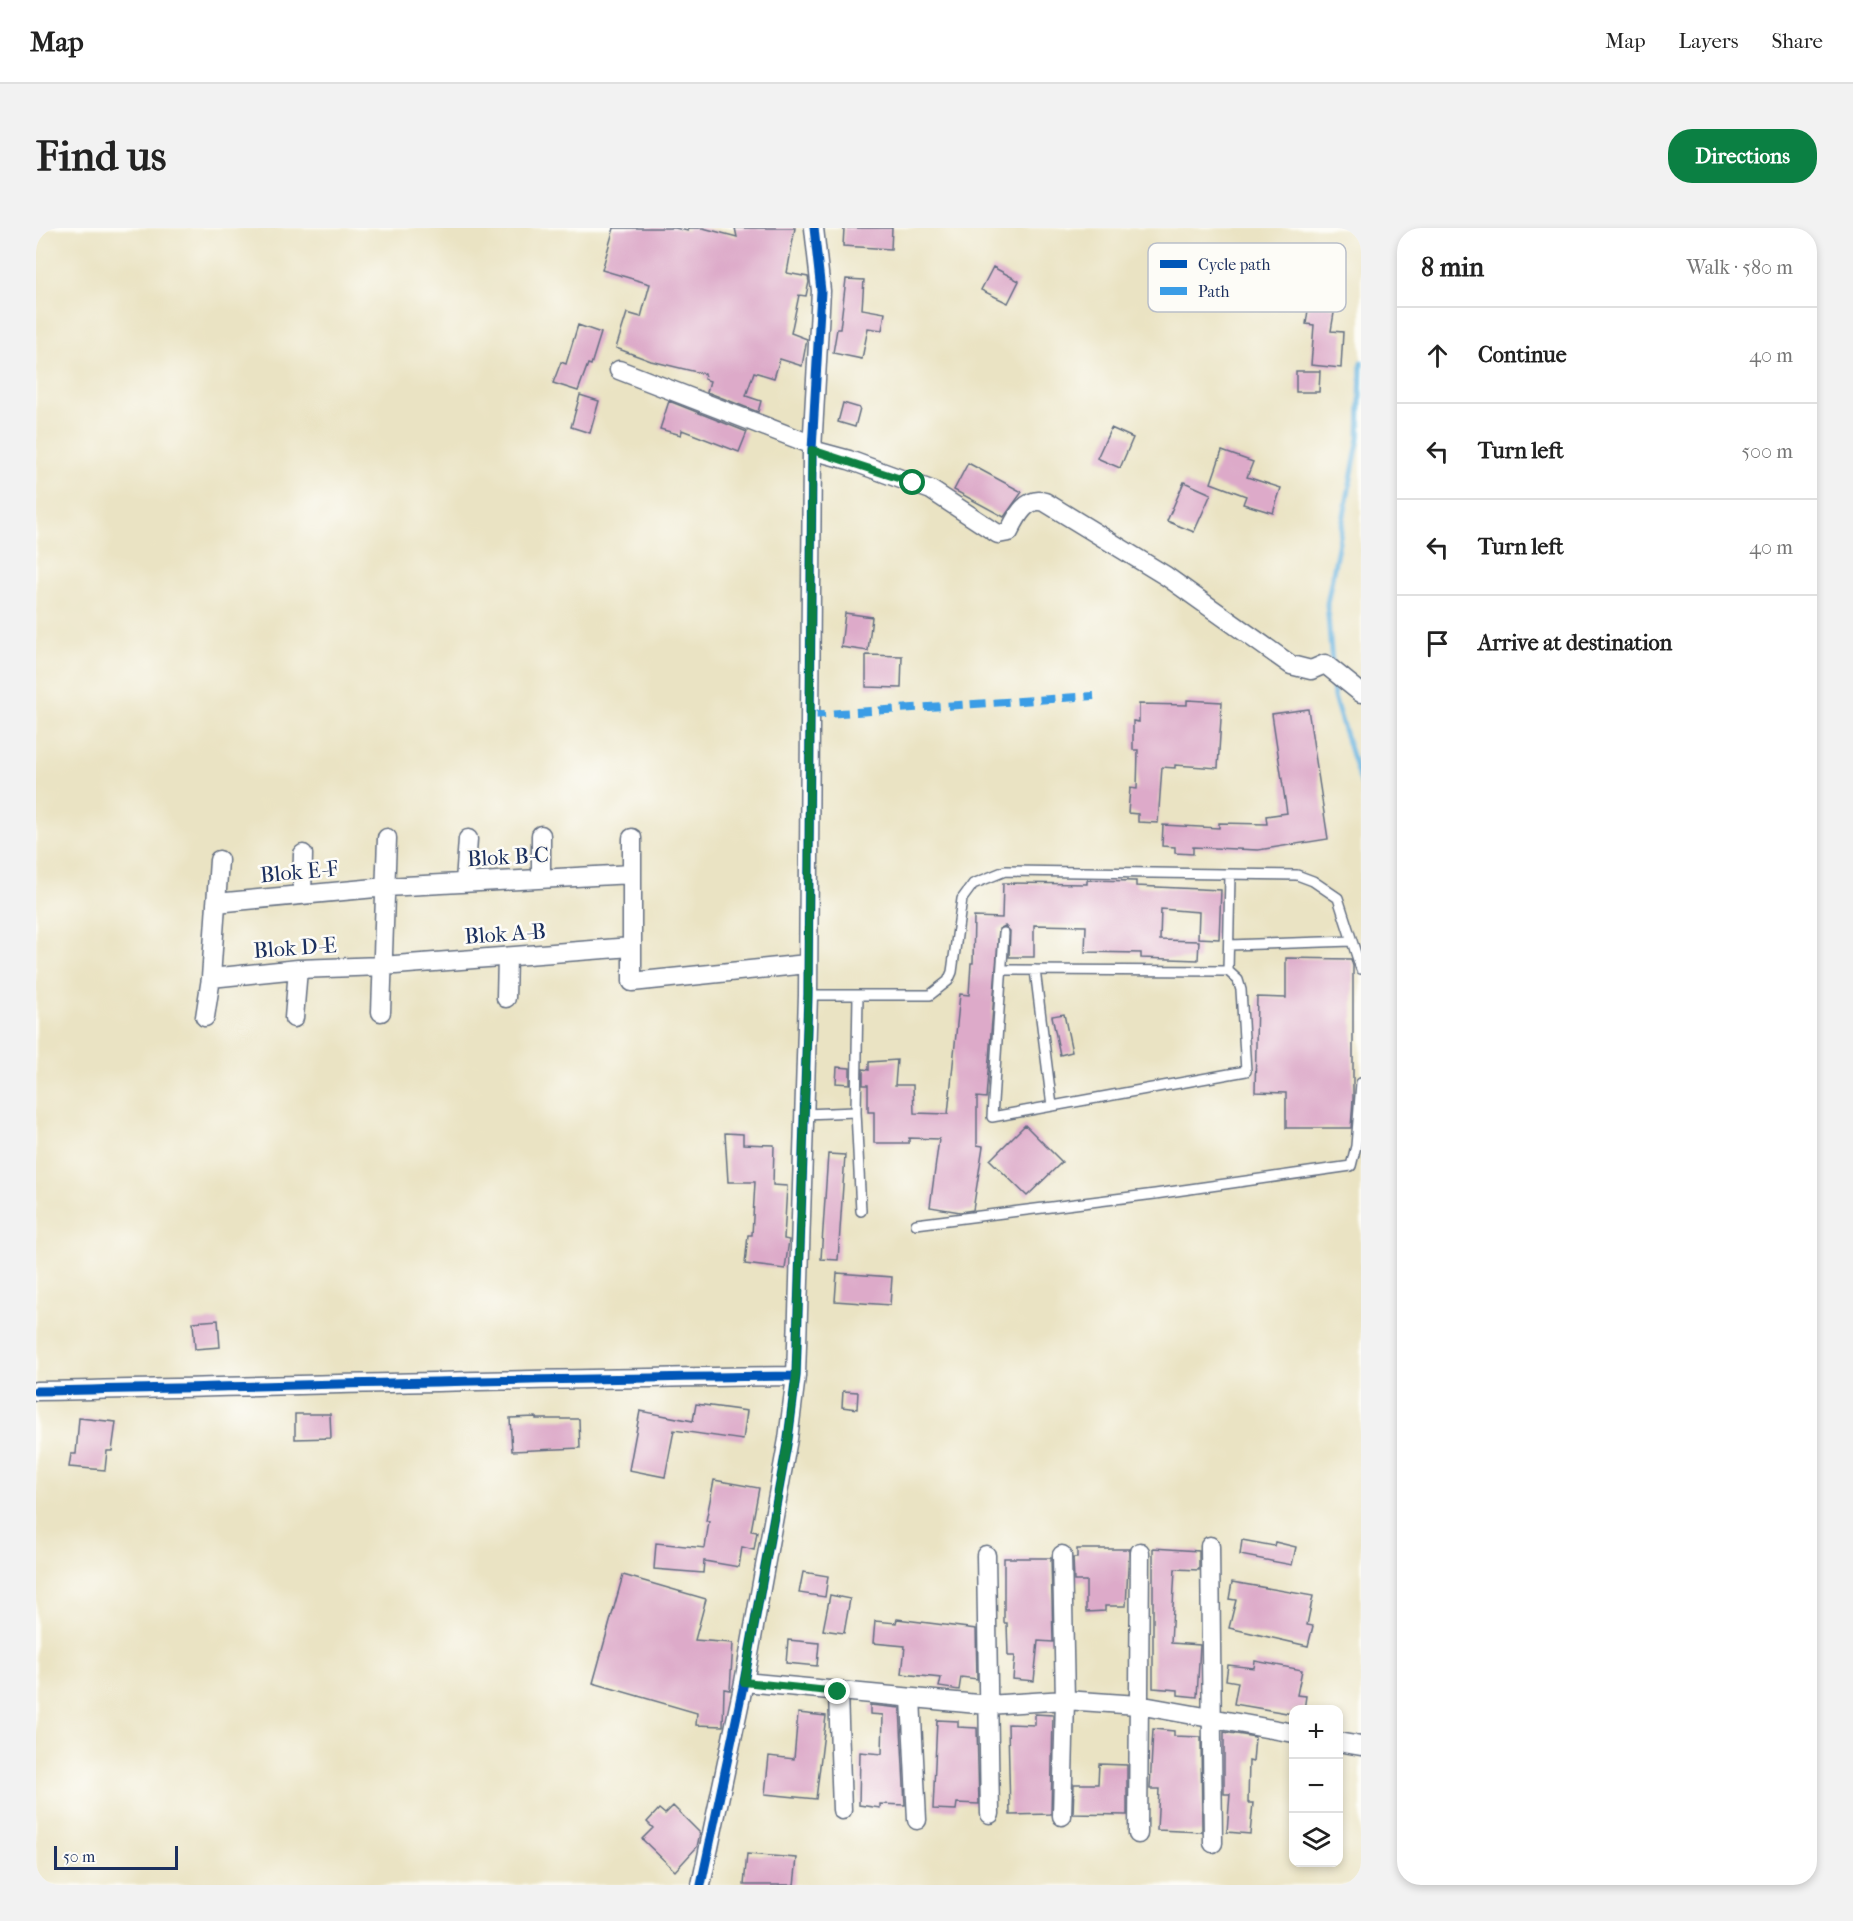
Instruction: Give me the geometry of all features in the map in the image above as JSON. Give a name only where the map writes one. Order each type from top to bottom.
[{"type":"street","points":[[701,1885],[744,1682],[788,1439],[796,1376],[808,994],[813,447],[821,291],[814,228]]},
{"type":"street","points":[[619,370],[813,447],[931,490],[998,534],[1009,532],[1026,505],[1035,501],[1045,502],[1166,576],[1291,665],[1311,670],[1333,669],[1361,693]]},
{"type":"street","points":[[541,835],[541,878]]},
{"type":"street","points":[[381,1012],[387,838]]},
{"type":"street","points":[[632,838],[632,982],[807,964]]},
{"type":"street","points":[[465,882],[468,839]]},
{"type":"street","points":[[302,895],[303,854]]},
{"type":"street","points":[[205,1017],[211,978],[219,860]]},
{"type":"street","name":"Blok B-C","points":[[386,887],[632,874]]},
{"type":"street","name":"Blok E-F","points":[[216,903],[386,887]]},
{"type":"street","name":"Blok A-B","points":[[382,966],[631,948]]},
{"type":"street","points":[[506,998],[507,957]]},
{"type":"street","name":"Blok D-E","points":[[211,978],[298,969],[382,966]]},
{"type":"street","points":[[294,1018],[298,969]]},
{"type":"street","points":[[36,1391],[378,1385],[494,1379],[796,1376]]},
{"type":"street","points":[[1210,1546],[1213,1844]]},
{"type":"street","points":[[1138,1834],[1140,1552]]},
{"type":"street","points":[[986,1555],[990,1814]]},
{"type":"street","points":[[1062,1555],[1065,1700],[1062,1816]]},
{"type":"street","points":[[744,1682],[988,1705],[1065,1700],[1138,1705],[1289,1732]]},
{"type":"street","points":[[838,1692],[842,1810]]},
{"type":"street","points":[[911,1698],[917,1820]]},
{"type":"street","points":[[1343,1743],[1361,1746]]},
{"type":"lane","points":[[808,994],[930,994],[941,988],[948,981],[952,972],[962,899],[973,884],[1005,871],[1284,874],[1313,881],[1338,898],[1361,969]]},
{"type":"lane","points":[[1228,971],[1230,875]]},
{"type":"lane","points":[[1002,969],[1228,971],[1238,980],[1241,990],[1246,1071],[992,1117],[1004,933]]},
{"type":"lane","points":[[1229,945],[1352,941]]},
{"type":"lane","points":[[1035,970],[1052,1106]]},
{"type":"lane","points":[[858,995],[856,1112],[861,1211]]},
{"type":"lane","points":[[916,1224],[1155,1194],[1351,1166],[1356,1146],[1361,1083]]},
{"type":"lane","points":[[805,1114],[856,1112]]},
{"type":"building","points":[[614,228],[675,228],[688,231],[688,228],[703,228],[737,237],[735,228],[795,228],[787,273],[808,277],[809,282],[806,296],[799,295],[791,333],[807,339],[802,366],[780,359],[774,378],[754,372],[746,396],[761,401],[758,412],[707,392],[710,381],[704,379],[705,374],[651,361],[616,348],[627,313],[641,317],[650,284],[602,270]]},
{"type":"building","points":[[844,228],[892,228],[891,249],[843,246]]},
{"type":"building","points":[[993,267],[1019,281],[1008,303],[981,290]]},
{"type":"building","points":[[846,279],[864,280],[862,309],[885,313],[882,330],[868,328],[862,359],[833,353],[837,329],[840,329]]},
{"type":"building","points":[[1308,312],[1334,312],[1331,331],[1343,332],[1341,368],[1311,365],[1314,325],[1306,324]]},
{"type":"building","points":[[578,325],[601,333],[591,365],[588,364],[578,391],[553,383],[561,362],[566,364]]},
{"type":"building","points":[[1296,371],[1320,371],[1319,392],[1296,392]]},
{"type":"building","points":[[580,395],[599,401],[590,433],[571,427]]},
{"type":"building","points":[[669,401],[747,432],[739,452],[682,430],[681,435],[660,429]]},
{"type":"building","points":[[843,403],[860,408],[855,427],[838,422]]},
{"type":"building","points":[[1111,428],[1133,438],[1120,468],[1097,458]]},
{"type":"building","points":[[1222,451],[1253,462],[1247,477],[1281,488],[1273,513],[1243,504],[1246,496],[1211,483]]},
{"type":"building","points":[[968,463],[1022,492],[1004,517],[954,490]]},
{"type":"building","points":[[1184,482],[1211,494],[1194,532],[1167,521]]},
{"type":"building","points":[[845,613],[872,617],[868,651],[841,647]]},
{"type":"building","points":[[866,655],[902,656],[901,688],[866,687]]},
{"type":"building","points":[[1187,700],[1222,702],[1218,768],[1175,765],[1175,768],[1162,767],[1158,823],[1138,822],[1138,814],[1128,813],[1130,788],[1137,789],[1138,750],[1133,750],[1133,721],[1139,722],[1139,704],[1187,705]]},
{"type":"building","points":[[1308,709],[1328,839],[1258,850],[1193,847],[1193,854],[1175,853],[1175,847],[1162,846],[1163,825],[1219,828],[1219,823],[1267,824],[1266,816],[1287,813],[1272,714]]},
{"type":"building","points":[[1087,880],[1136,881],[1136,886],[1221,890],[1219,939],[1198,938],[1199,912],[1161,909],[1160,940],[1199,941],[1198,960],[1141,958],[1141,953],[1085,952],[1086,926],[1034,925],[1034,957],[1009,957],[1010,931],[1005,926],[999,929],[986,1098],[977,1097],[977,1145],[983,1146],[973,1210],[960,1212],[930,1207],[939,1139],[909,1138],[909,1143],[874,1143],[874,1112],[868,1112],[868,1085],[863,1085],[863,1069],[869,1070],[869,1062],[897,1060],[895,1085],[913,1085],[914,1113],[948,1114],[960,994],[969,995],[971,963],[973,963],[974,917],[1002,918],[1003,883],[1087,884]]},
{"type":"building","points":[[1286,958],[1351,959],[1353,966],[1353,1099],[1351,1128],[1286,1128],[1286,1093],[1255,1092],[1257,997],[1286,998]]},
{"type":"building","points":[[1064,1014],[1072,1052],[1060,1055],[1052,1016]]},
{"type":"building","points":[[837,1067],[850,1068],[850,1084],[836,1083]]},
{"type":"building","points":[[1025,1125],[1062,1162],[1027,1196],[990,1160]]},
{"type":"building","points":[[725,1133],[743,1134],[743,1144],[774,1145],[773,1185],[787,1186],[784,1239],[789,1240],[785,1269],[745,1264],[748,1235],[752,1235],[755,1182],[728,1182]]},
{"type":"building","points":[[828,1154],[845,1155],[838,1260],[821,1259]]},
{"type":"building","points":[[837,1273],[892,1277],[890,1305],[835,1301]]},
{"type":"building","points":[[218,1320],[220,1347],[195,1349],[193,1322]]},
{"type":"building","points":[[843,1391],[858,1392],[857,1409],[842,1407]]},
{"type":"building","points":[[696,1404],[747,1411],[743,1440],[674,1430],[665,1477],[629,1470],[640,1411],[693,1421]]},
{"type":"building","points":[[295,1414],[330,1414],[331,1438],[295,1439]]},
{"type":"building","points":[[536,1417],[536,1419],[579,1419],[580,1448],[512,1451],[510,1418]]},
{"type":"building","points":[[79,1418],[116,1422],[112,1451],[107,1451],[105,1470],[69,1467],[71,1454],[76,1454]]},
{"type":"building","points":[[714,1480],[759,1488],[751,1531],[757,1532],[754,1550],[742,1547],[739,1567],[704,1561],[703,1573],[654,1569],[656,1543],[705,1548],[709,1521],[706,1521]]},
{"type":"building","points":[[1242,1540],[1274,1546],[1275,1542],[1296,1547],[1292,1565],[1240,1555]]},
{"type":"building","points":[[1153,1548],[1199,1551],[1199,1570],[1175,1569],[1171,1643],[1200,1645],[1197,1697],[1178,1695],[1178,1690],[1153,1688]]},
{"type":"building","points":[[1077,1549],[1129,1549],[1126,1606],[1105,1606],[1105,1611],[1086,1612],[1086,1581],[1074,1581],[1073,1558],[1077,1558]]},
{"type":"building","points":[[1004,1558],[1051,1558],[1053,1642],[1038,1641],[1034,1681],[1013,1679],[1015,1656],[1008,1656],[1007,1623],[1004,1623]]},
{"type":"building","points":[[803,1572],[828,1576],[825,1597],[799,1593]]},
{"type":"building","points":[[623,1575],[706,1599],[695,1640],[733,1643],[730,1690],[724,1689],[723,1726],[696,1725],[697,1713],[593,1683]]},
{"type":"building","points":[[1232,1582],[1313,1596],[1307,1625],[1313,1626],[1308,1646],[1229,1628],[1236,1600],[1229,1599]]},
{"type":"building","points":[[830,1595],[850,1599],[844,1633],[823,1630]]},
{"type":"building","points":[[897,1619],[976,1629],[977,1679],[961,1677],[959,1690],[939,1687],[941,1678],[902,1674],[905,1646],[873,1643],[875,1621],[896,1623]]},
{"type":"building","points":[[788,1640],[819,1643],[817,1666],[786,1663]]},
{"type":"building","points":[[1255,1661],[1302,1670],[1297,1695],[1306,1696],[1305,1705],[1289,1705],[1289,1713],[1234,1704],[1238,1682],[1226,1680],[1228,1665],[1254,1668]]},
{"type":"building","points":[[870,1705],[900,1708],[905,1805],[880,1804],[880,1808],[859,1805],[860,1752],[882,1754],[883,1715],[870,1714]]},
{"type":"building","points":[[798,1713],[826,1716],[816,1799],[765,1794],[769,1756],[794,1759]]},
{"type":"building","points":[[1035,1714],[1053,1715],[1051,1814],[1010,1815],[1008,1724],[1035,1725]]},
{"type":"building","points":[[937,1720],[958,1721],[958,1727],[977,1728],[979,1804],[957,1803],[956,1810],[933,1809]]},
{"type":"building","points":[[1153,1729],[1174,1731],[1174,1736],[1201,1737],[1202,1832],[1157,1830],[1159,1789],[1150,1789]]},
{"type":"building","points":[[1224,1732],[1255,1737],[1253,1762],[1249,1761],[1248,1803],[1253,1803],[1250,1834],[1227,1832],[1230,1794],[1224,1794]]},
{"type":"building","points":[[1099,1764],[1127,1765],[1127,1815],[1073,1814],[1074,1784],[1098,1784]]},
{"type":"building","points":[[673,1806],[700,1833],[697,1847],[675,1871],[642,1839],[653,1828],[647,1822],[659,1809],[665,1814]]},
{"type":"building","points":[[747,1854],[797,1858],[794,1885],[744,1885]]},
{"type":"waterway","points":[[1332,663],[1327,604],[1359,437],[1361,362]]},
{"type":"waterway","points":[[1332,675],[1334,697],[1361,785]]},
{"type":"marked path","points":[[810,715],[1094,696]]},
{"type":"cycle path","points":[[701,1885],[744,1682],[788,1439],[796,1376],[808,995],[812,450],[821,291],[814,228]]},
{"type":"cycle path","points":[[36,1391],[796,1376]]},
{"type":"route","points":[[838,1692],[744,1682],[788,1439],[796,1376],[808,994],[812,450],[849,460],[913,483]]}]
